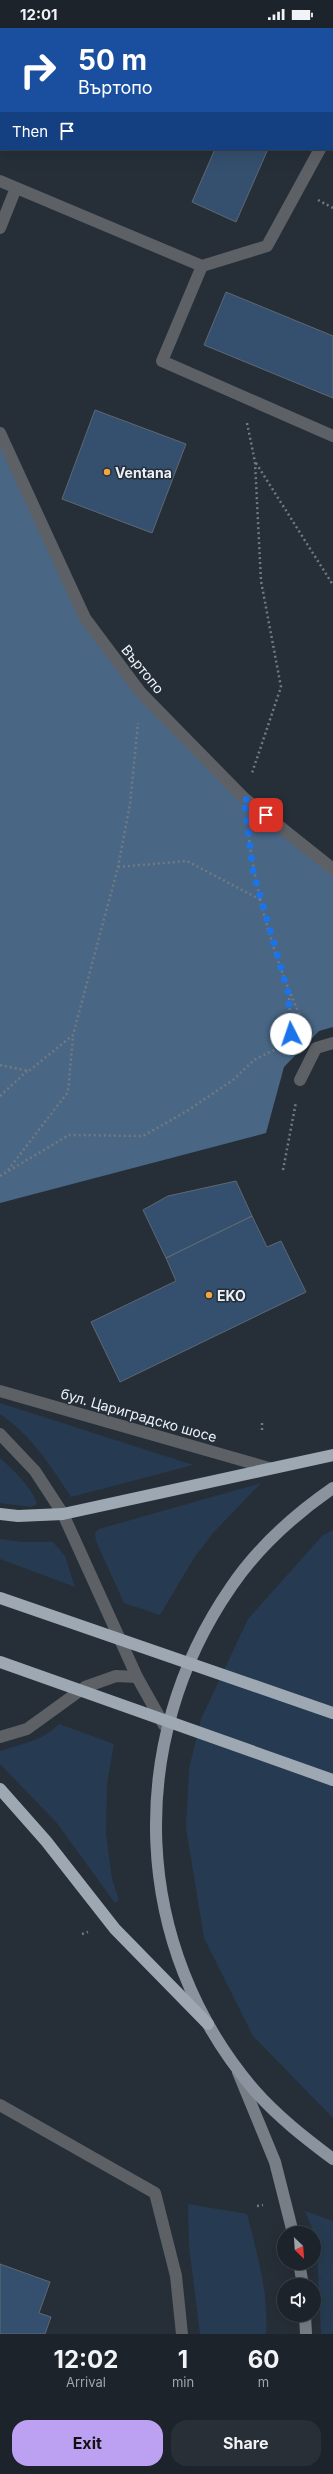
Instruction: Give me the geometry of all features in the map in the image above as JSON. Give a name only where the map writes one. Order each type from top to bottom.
[{"type":"highway","points":[[0,1514],[18,1516],[63,1514],[333,1455]]},
{"type":"highway","points":[[0,1598],[333,1713]]},
{"type":"highway","points":[[0,1662],[333,1780]]},
{"type":"highway","points":[[0,1789],[46,1841],[111,1924],[208,2024]]},
{"type":"main road","points":[[291,2226],[275,2162],[257,2113],[234,2064],[208,2024],[187,1982],[168,1926],[157,1867],[155,1807],[166,1729],[184,1672],[203,1631],[231,1586],[265,1545],[303,1509],[333,1488]]},
{"type":"main road","points":[[234,2064],[280,2116],[333,2159]]},
{"type":"main road","points":[[305,2322],[306,2334]]},
{"type":"street","points":[[0,181],[202,266],[268,246],[319,150]]},
{"type":"street","points":[[0,228],[16,188]]},
{"type":"street","points":[[202,266],[162,361],[333,436]]},
{"type":"street","name":"Въртопо","points":[[0,434],[85,618],[141,693],[244,798],[333,869]]},
{"type":"street","points":[[300,1080],[316,1048],[333,1043]]},
{"type":"street","name":"бул. Цариградско шосе","points":[[0,1391],[270,1468]]},
{"type":"street","points":[[0,1434],[35,1471],[63,1514],[137,1677],[166,1729]]},
{"type":"street","points":[[0,1737],[27,1729],[85,1687],[116,1676],[137,1677]]},
{"type":"street","points":[[0,2105],[155,2193],[176,2276],[182,2334]]},
{"type":"path","points":[[241,396],[255,462],[261,581],[281,687],[244,798],[253,871],[288,992],[316,1048]]},
{"type":"path","points":[[255,462],[333,585]]},
{"type":"path","points":[[7,1172],[68,1092],[73,1035],[118,867],[130,804],[141,693]]},
{"type":"path","points":[[118,867],[187,861],[262,901]]},
{"type":"path","points":[[0,1176],[69,1134],[143,1136],[187,1111],[233,1080],[254,1060],[284,1045],[291,1034],[288,992]]},
{"type":"path","points":[[0,1096],[28,1070],[73,1035]]},
{"type":"path","points":[[0,1065],[28,1070]]},
{"type":"path","points":[[283,1170],[300,1080]]},
{"type":"path","points":[[262,1423],[262,1430]]},
{"type":"path","points":[[82,1934],[88,1932]]},
{"type":"shaded area","points":[[0,433],[85,618],[141,693],[244,798],[333,869],[333,1027],[319,1031],[284,1067],[266,1133],[0,1203]]},
{"type":"shaded area","points":[[0,1403],[193,1465],[71,1497],[31,1441],[0,1414]]},
{"type":"shaded area","points":[[0,1458],[27,1485],[37,1504],[31,1507],[0,1503]]},
{"type":"shaded area","points":[[261,1483],[213,1533],[194,1558],[160,1615],[124,1603],[96,1541],[95,1533],[99,1529]]},
{"type":"shaded area","points":[[333,1530],[333,2118],[253,2036],[204,1938],[186,1828],[189,1769],[201,1719],[248,1619],[322,1536]]},
{"type":"shaded area","points":[[0,1539],[22,1542],[53,1542],[65,1556],[75,1587],[0,1559]]},
{"type":"shaded area","points":[[59,1724],[114,1744],[107,1784],[106,1833],[112,1879],[119,1900],[115,1903],[56,1822],[0,1764],[0,1751],[39,1738]]},
{"type":"shaded area","points":[[188,2204],[247,2214],[264,2289],[266,2304],[266,2334],[200,2334],[189,2246]]},
{"type":"shaded area","points":[[305,2211],[333,2221],[333,2334],[321,2334],[321,2278],[318,2278],[318,2270],[321,2270],[321,2226],[311,2226]]},
{"type":"building","points":[[215,150],[268,150],[236,222],[192,202]]},
{"type":"building","points":[[226,292],[333,336],[333,398],[204,345]]},
{"type":"building","points":[[95,410],[186,444],[152,533],[62,499]]},
{"type":"building","points":[[236,1181],[252,1216],[166,1258],[143,1210],[168,1196]]},
{"type":"building","points":[[252,1216],[267,1247],[281,1241],[306,1292],[120,1382],[91,1322],[176,1281],[166,1258]]},
{"type":"building","points":[[0,2264],[50,2282],[39,2313],[51,2317],[45,2334],[0,2334]]},
{"type":"place","name":"Ventana","points":[[107,472]]},
{"type":"place","name":"EKO","points":[[209,1295]]},
{"type":"route","points":[[266,815],[244,798],[253,871],[288,992],[291,1034]]}]
